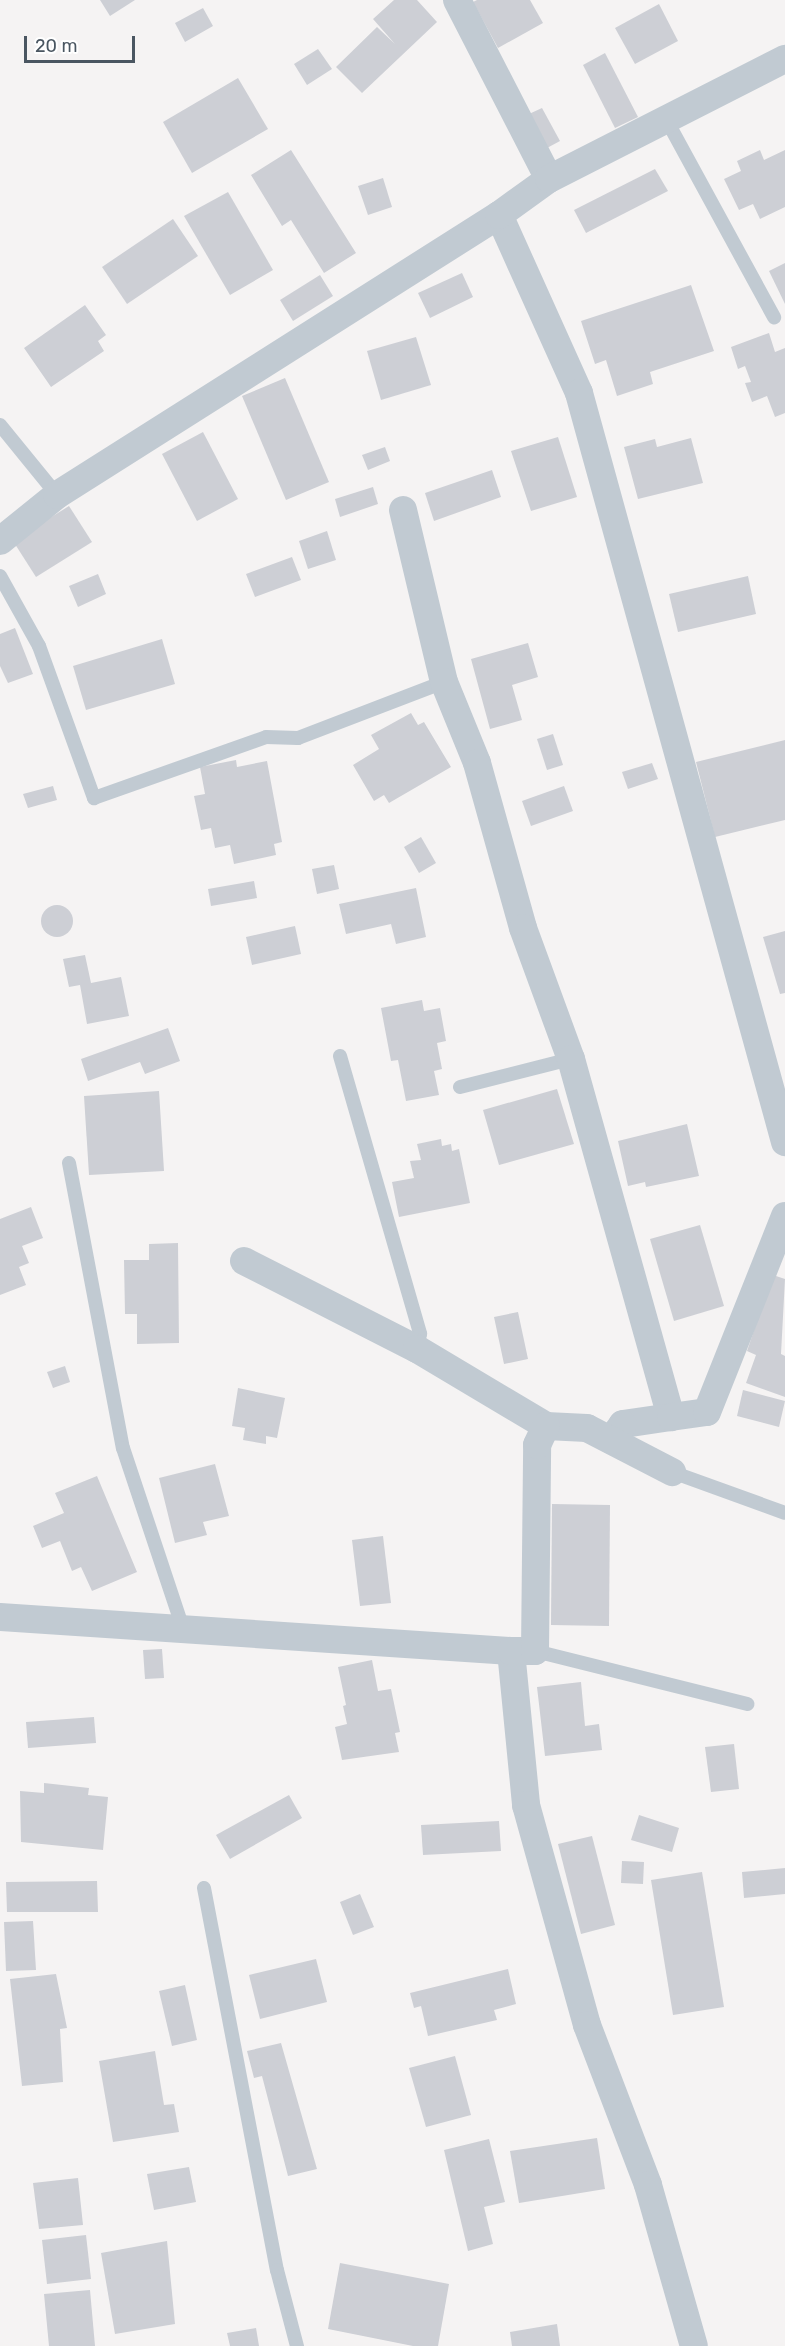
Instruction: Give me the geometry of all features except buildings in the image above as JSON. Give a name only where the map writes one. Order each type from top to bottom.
[{"type":"street","points":[[457,0],[549,179]]},
{"type":"street","points":[[0,541],[57,495],[500,215],[549,179],[785,59]]},
{"type":"street","points":[[500,215],[579,393],[785,1142]]},
{"type":"street","points":[[403,510],[444,682],[477,763],[523,928],[571,1059],[671,1417]]},
{"type":"street","points":[[611,1440],[623,1424],[707,1412],[785,1215]]},
{"type":"street","points":[[244,1261],[417,1349],[546,1426],[587,1428],[672,1472]]},
{"type":"street","points":[[546,1426],[537,1445],[523,1651],[526,1806],[587,2025],[648,2185],[694,2346]]},
{"type":"street","points":[[0,1617],[184,1631],[523,1651]]},
{"type":"lane","points":[[666,119],[774,317]]},
{"type":"lane","points":[[0,425],[57,495]]},
{"type":"lane","points":[[0,576],[39,646],[94,798],[266,737],[298,738],[444,682]]},
{"type":"lane","points":[[340,1056],[420,1334],[417,1349]]},
{"type":"lane","points":[[460,1087],[571,1059]]},
{"type":"lane","points":[[69,1163],[123,1448],[184,1631]]},
{"type":"lane","points":[[672,1472],[785,1513]]},
{"type":"lane","points":[[523,1651],[747,1704]]},
{"type":"lane","points":[[204,1888],[275,2259],[297,2346]]}]
